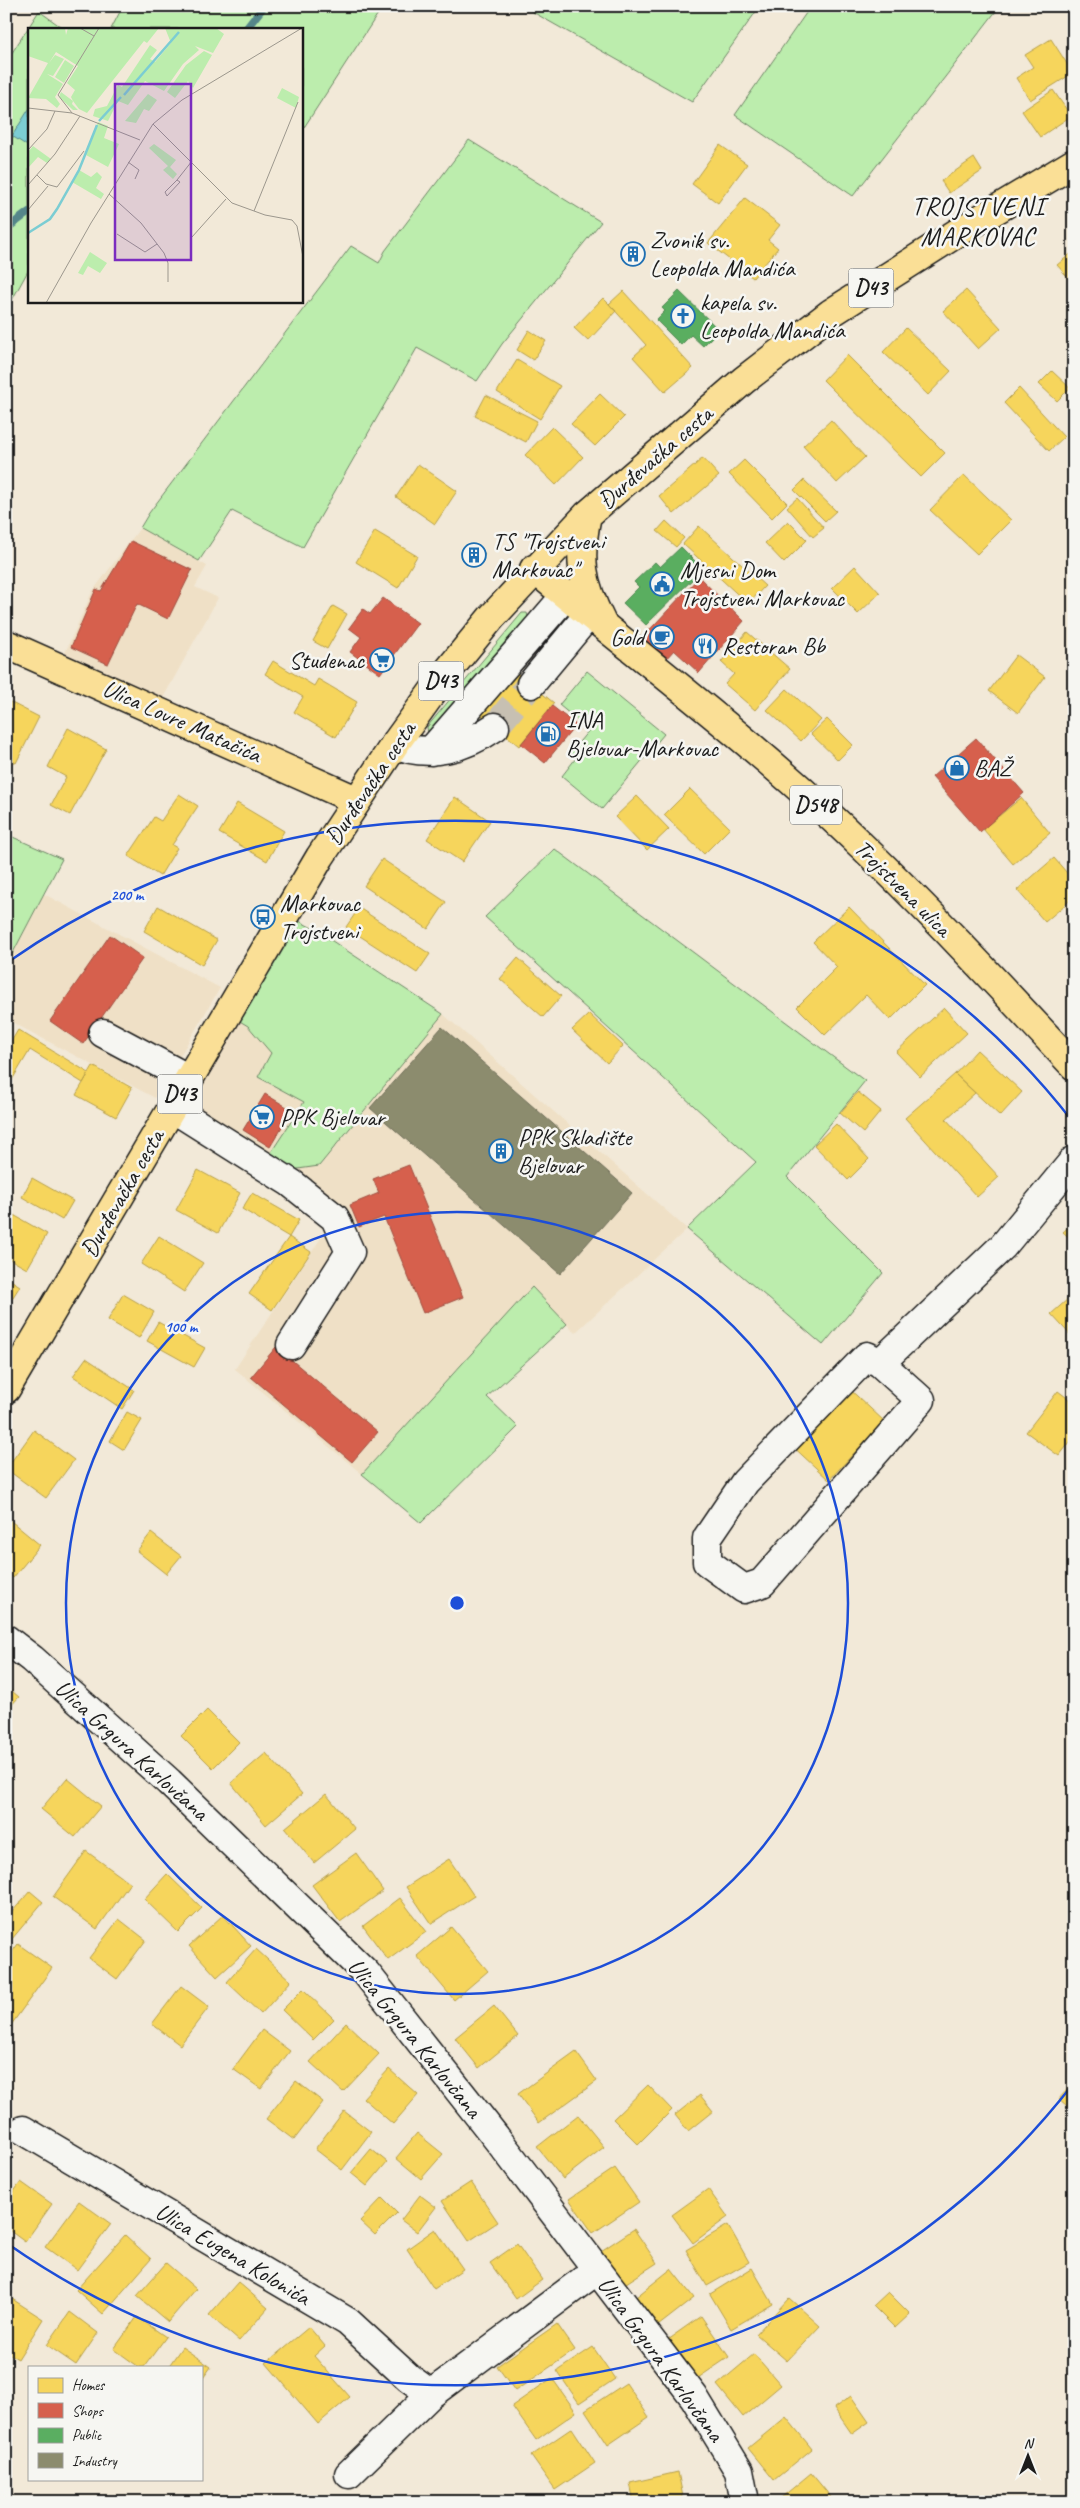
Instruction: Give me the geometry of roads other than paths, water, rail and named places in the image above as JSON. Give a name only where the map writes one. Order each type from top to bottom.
[{"type":"main road","name":"Đurđevačka cesta","points":[[6,1389],[320,857],[356,800],[447,672],[534,569],[587,515],[744,380],[831,313],[957,233],[1074,163]]},
{"type":"main road","points":[[587,515],[582,541],[583,578],[596,620]]},
{"type":"main road","name":"Trojstvena ulica","points":[[534,569],[746,743],[863,847],[978,962],[1074,1066]]},
{"type":"main road","name":"Ulica Lovre Matačića","points":[[6,644],[356,800]]},
{"type":"street","points":[[431,751],[566,595]]},
{"type":"street","points":[[531,684],[596,620]]},
{"type":"street","points":[[395,744],[410,751],[431,751],[477,740],[496,727]]},
{"type":"street","points":[[102,1033],[189,1079]]},
{"type":"street","points":[[172,1108],[291,1183],[335,1218],[350,1252],[291,1345]]},
{"type":"street","points":[[880,1363],[1003,1246],[1074,1160]]},
{"type":"street","points":[[867,1356],[880,1363],[921,1400],[762,1582],[744,1590],[707,1562],[707,1538],[745,1482],[867,1356]]},
{"type":"street","name":"Ulica Grgura Karlovčana","points":[[6,1639],[32,1659],[169,1782],[366,1973],[694,2397],[739,2471],[745,2502]]},
{"type":"street","name":"Ulica Eugena Kolonića","points":[[23,2130],[348,2322],[409,2378],[431,2394]]},
{"type":"street","points":[[349,2474],[431,2394],[597,2270]]},
{"type":"water","points":[[28,111],[28,146],[12,136]]},
{"type":"waterway","points":[[247,28],[264,6]]},
{"type":"waterway","points":[[6,229],[28,213]]},
{"type":"tunnel","points":[[495,727],[531,684]]},
{"type":"place","name":"Zvonik sv. Leopolda Mandića","points":[[633,254]]},
{"type":"place","name":"kapela sv. Leopolda Mandića","points":[[683,316]]},
{"type":"place","name":"TS \"Trojstveni Markovac\"","points":[[474,555]]},
{"type":"place","name":"Mjesni Dom Trojstveni Markovac","points":[[662,584]]},
{"type":"place","name":"Gold","points":[[662,637]]},
{"type":"place","name":"Restoran Bb","points":[[705,646]]},
{"type":"place","name":"Studenac","points":[[382,660]]},
{"type":"place","name":"INA Bjelovar-Markovac","points":[[548,734]]},
{"type":"place","name":"BAŽ","points":[[957,768]]},
{"type":"place","name":"Markovac Trojstveni","points":[[263,917]]},
{"type":"place","name":"PPK Bjelovar","points":[[262,1117]]},
{"type":"place","name":"PPK Skladište Bjelovar","points":[[501,1151]]},
{"type":"district","name":"TROJSTVENI MARKOVAC","points":[[978,221]]}]
